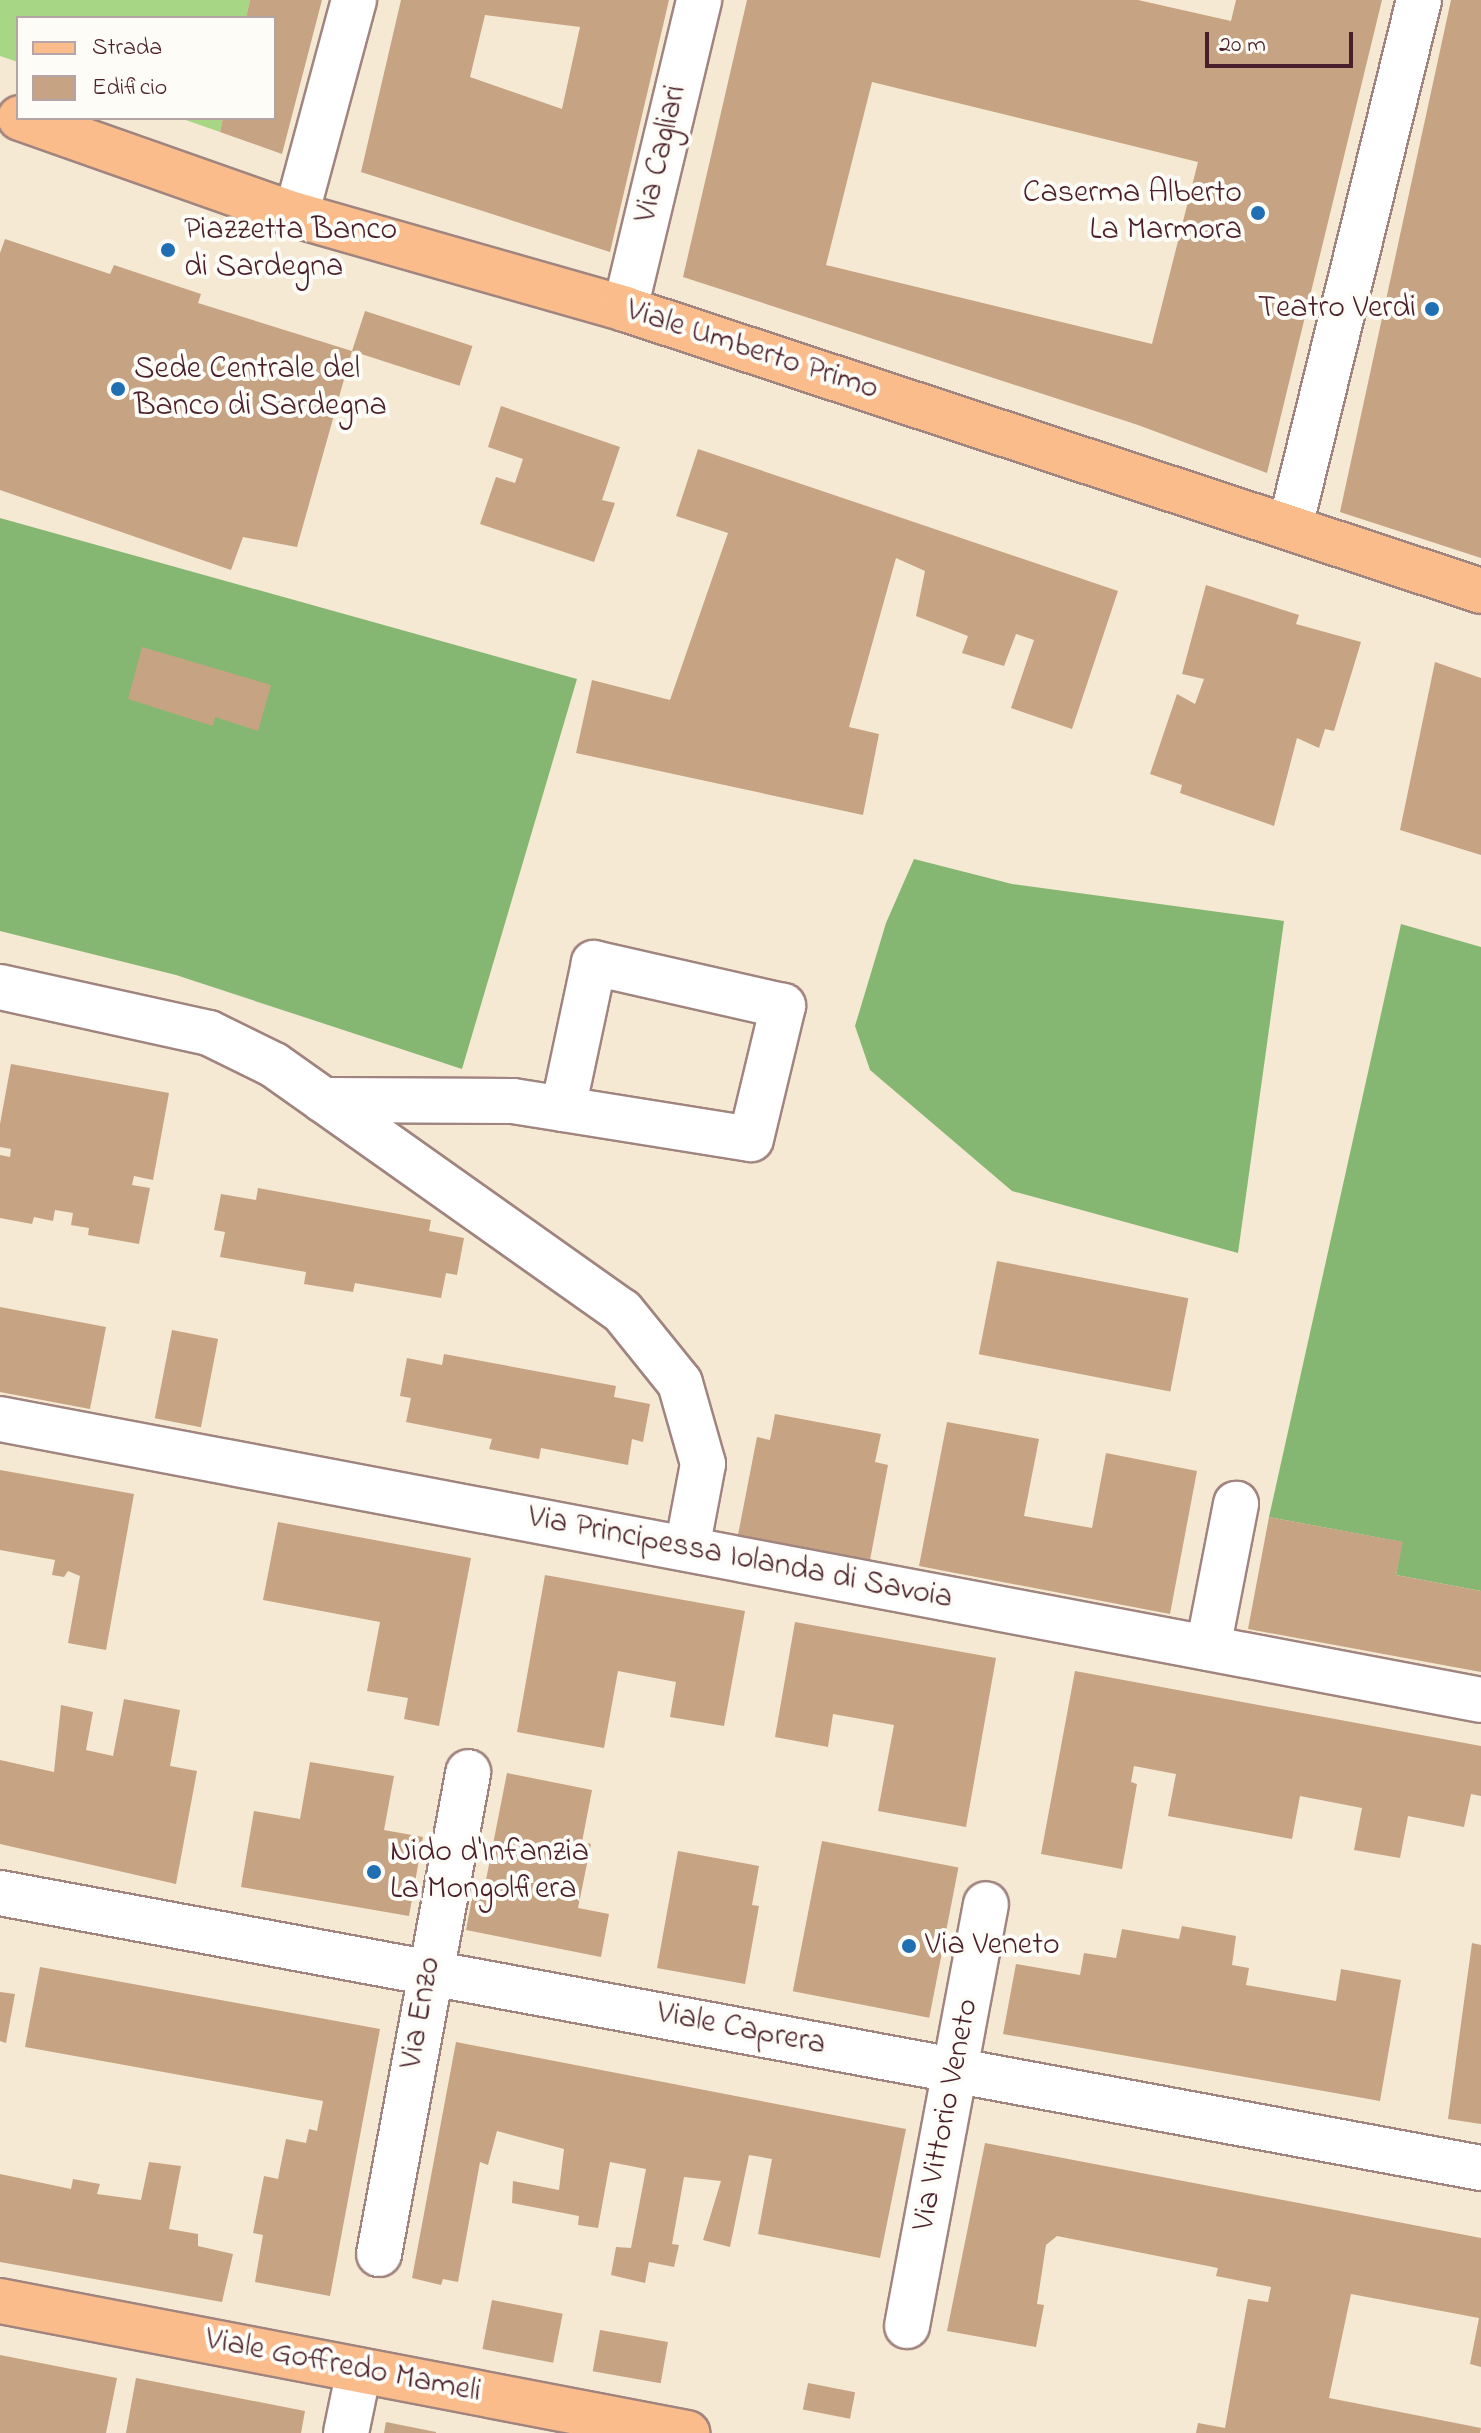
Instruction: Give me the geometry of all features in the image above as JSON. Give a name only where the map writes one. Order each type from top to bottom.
[{"type":"main road","name":"Viale Umberto Primo","points":[[25,120],[296,215],[625,309],[1481,591]]},
{"type":"main road","name":"Viale Goffredo Mameli","points":[[0,2301],[687,2433]]},
{"type":"street","points":[[296,215],[354,0]]},
{"type":"street","name":"Via Cagliari","points":[[625,309],[699,0]]},
{"type":"street","points":[[1290,527],[1419,0]]},
{"type":"street","points":[[323,1100],[513,1101],[563,1109],[751,1139],[783,1006],[594,963],[563,1109]]},
{"type":"street","points":[[0,987],[209,1033],[274,1065],[622,1311],[680,1383],[703,1464],[687,1549]]},
{"type":"street","name":"Via Principessa Iolanda di Savoia","points":[[0,1419],[1481,1700]]},
{"type":"street","points":[[1208,1648],[1236,1504]]},
{"type":"street","name":"Via Enzo","points":[[379,2254],[468,1772]]},
{"type":"street","name":"Viale Caprera","points":[[0,1893],[1481,2168]]},
{"type":"street","name":"Via Vittorio Veneto","points":[[907,2326],[986,1904]]},
{"type":"street","points":[[346,2433],[359,2370]]},
{"type":"green space","points":[[0,0],[250,0],[246,16],[16,16],[16,61],[0,56]]},
{"type":"green space","points":[[186,120],[223,120],[220,132]]},
{"type":"green space","points":[[0,518],[577,679],[462,1069],[176,975],[0,931]]},
{"type":"green space","points":[[914,859],[1012,884],[1284,921],[1238,1253],[1012,1191],[870,1070],[855,1026],[886,923]]},
{"type":"green space","points":[[1401,924],[1481,947],[1481,1591],[1396,1575],[1402,1542],[1269,1517]]},
{"type":"building","points":[[250,0],[322,0],[282,154],[220,132],[223,120],[276,120],[276,16],[246,16]]},
{"type":"building","points":[[401,0],[669,0],[610,252],[361,172]],"holes":[[[485,15],[580,27],[562,109],[470,77]]]},
{"type":"building","name":"Caserma Alberto La Marmora","points":[[747,0],[1138,0],[1231,21],[1236,0],[1382,0],[1267,473],[1138,425],[683,277]],"holes":[[[872,82],[1198,162],[1152,344],[826,265]]]},
{"type":"building","name":"Teatro Verdi","points":[[1451,0],[1481,0],[1481,558],[1340,512]]},
{"type":"building","points":[[5,239],[110,274],[114,265],[201,294],[198,303],[352,351],[297,547],[243,537],[231,570],[0,490],[0,253]]},
{"type":"building","points":[[365,311],[472,346],[459,386],[352,351]]},
{"type":"building","points":[[501,406],[620,447],[602,500],[615,503],[594,562],[480,524],[496,477],[515,483],[523,459],[488,447]]},
{"type":"building","points":[[698,449],[1118,591],[1072,729],[1011,708],[1034,640],[1016,634],[1004,666],[962,653],[968,636],[916,616],[925,571],[896,558],[849,727],[879,734],[863,815],[576,753],[592,680],[670,700],[728,533],[676,516]]},
{"type":"building","points":[[1206,585],[1299,615],[1296,624],[1361,642],[1334,731],[1325,729],[1319,748],[1297,738],[1274,826],[1180,793],[1182,785],[1150,774],[1177,694],[1195,704],[1204,679],[1182,674]]},
{"type":"building","points":[[142,647],[271,685],[258,731],[215,717],[213,726],[128,699]]},
{"type":"building","points":[[1435,662],[1481,678],[1481,855],[1400,830]]},
{"type":"building","points":[[11,1064],[169,1093],[153,1180],[134,1176],[132,1185],[150,1188],[139,1244],[88,1235],[89,1228],[71,1225],[73,1213],[55,1210],[53,1221],[34,1217],[32,1224],[0,1218],[0,1155],[10,1157],[11,1149],[0,1147],[0,1124]]},
{"type":"building","points":[[258,1188],[431,1220],[429,1231],[464,1238],[457,1275],[446,1273],[441,1298],[355,1283],[353,1292],[304,1284],[306,1272],[220,1257],[225,1232],[214,1230],[221,1194],[256,1200]]},
{"type":"building","points":[[997,1261],[1188,1298],[1170,1391],[979,1354]]},
{"type":"building","points":[[0,1307],[106,1327],[90,1409],[0,1392]]},
{"type":"building","points":[[172,1330],[218,1339],[201,1427],[155,1418]]},
{"type":"building","points":[[444,1354],[616,1386],[614,1397],[650,1404],[643,1442],[632,1439],[628,1465],[541,1448],[539,1459],[489,1449],[492,1439],[406,1422],[411,1398],[400,1396],[407,1358],[442,1365]]},
{"type":"building","points":[[775,1414],[881,1434],[875,1462],[888,1465],[870,1560],[738,1535],[757,1437],[770,1440]]},
{"type":"building","points":[[947,1422],[1039,1439],[1024,1516],[1092,1528],[1106,1453],[1197,1471],[1170,1614],[919,1566]]},
{"type":"building","points":[[0,1470],[134,1494],[106,1650],[68,1643],[80,1576],[68,1571],[64,1577],[52,1575],[55,1560],[0,1550]]},
{"type":"building","points":[[1269,1517],[1403,1542],[1396,1575],[1481,1591],[1481,1672],[1248,1629]]},
{"type":"building","points":[[278,1522],[471,1558],[439,1726],[404,1719],[408,1698],[367,1691],[380,1622],[263,1600]]},
{"type":"building","points":[[545,1575],[745,1611],[724,1726],[670,1717],[676,1682],[618,1671],[604,1748],[517,1732]]},
{"type":"building","points":[[795,1622],[996,1658],[966,1827],[878,1811],[894,1725],[833,1714],[828,1747],[775,1737]]},
{"type":"building","points":[[1075,1671],[1481,1746],[1481,1796],[1471,1794],[1464,1827],[1408,1816],[1400,1858],[1354,1850],[1362,1808],[1300,1796],[1292,1839],[1168,1816],[1176,1774],[1134,1766],[1131,1782],[1137,1784],[1122,1869],[1041,1854]]},
{"type":"building","points":[[124,1699],[180,1710],[170,1766],[197,1771],[176,1884],[0,1844],[0,1760],[54,1772],[61,1705],[93,1712],[86,1750],[113,1756]]},
{"type":"building","points":[[310,1762],[394,1776],[384,1830],[423,1837],[409,1916],[241,1887],[254,1811],[300,1819]]},
{"type":"building","points":[[507,1773],[592,1790],[582,1842],[591,1844],[578,1908],[609,1914],[601,1957],[466,1930],[474,1888],[484,1890]]},
{"type":"building","points":[[822,1841],[958,1868],[929,2018],[793,1991]]},
{"type":"building","points":[[678,1851],[759,1866],[752,1905],[759,1906],[745,1984],[657,1968]]},
{"type":"building","points":[[1182,1926],[1236,1936],[1232,1965],[1249,1968],[1246,1985],[1336,2001],[1341,1969],[1401,1980],[1380,2101],[1003,2034],[1016,1964],[1080,1975],[1084,1953],[1116,1958],[1122,1929],[1179,1939]]},
{"type":"building","points":[[1472,1943],[1481,1945],[1481,2124],[1448,2119]]},
{"type":"building","points":[[40,1967],[380,2029],[330,2296],[255,2282],[263,2235],[253,2233],[264,2176],[278,2179],[286,2139],[306,2143],[309,2129],[317,2131],[323,2101],[25,2047]]},
{"type":"building","points":[[0,1992],[15,1994],[6,2043],[0,2041]]},
{"type":"building","points":[[456,2042],[906,2129],[880,2258],[758,2234],[772,2159],[749,2155],[730,2247],[703,2240],[721,2181],[684,2177],[672,2244],[679,2245],[674,2267],[649,2262],[645,2283],[611,2275],[616,2247],[631,2248],[646,2169],[610,2162],[598,2228],[578,2225],[579,2216],[512,2203],[513,2181],[559,2190],[564,2149],[497,2131],[488,2165],[480,2162],[458,2282],[443,2279],[441,2285],[412,2278]]},
{"type":"building","points":[[985,2143],[1481,2238],[1481,2367],[1470,2364],[1479,2318],[1351,2294],[1329,2398],[1481,2428],[1480,2433],[1196,2433],[1198,2423],[1225,2428],[1248,2299],[1268,2302],[1271,2287],[1216,2276],[1218,2268],[1057,2236],[1046,2245],[1037,2304],[1044,2305],[1036,2347],[947,2331]]},
{"type":"building","points":[[149,2162],[181,2166],[169,2229],[198,2234],[198,2246],[233,2254],[222,2302],[0,2262],[0,2174],[71,2189],[73,2179],[100,2184],[97,2194],[141,2200]]},
{"type":"building","points":[[492,2300],[563,2314],[553,2363],[482,2349]]},
{"type":"building","points":[[600,2330],[668,2342],[661,2383],[593,2371]]},
{"type":"building","points":[[0,2355],[117,2378],[106,2433],[0,2433]]},
{"type":"building","points":[[136,2378],[305,2411],[301,2433],[126,2433]]},
{"type":"building","points":[[808,2383],[855,2392],[850,2419],[803,2410]]},
{"type":"building","points":[[386,2422],[436,2432],[436,2433],[384,2433]]},
{"type":"place","name":"Caserma Alberto La Marmora","points":[[1258,213]]},
{"type":"place","name":"Piazzetta Banco di Sardegna","points":[[168,250]]},
{"type":"place","name":"Teatro Verdi","points":[[1432,309]]},
{"type":"place","name":"Sede Centrale del Banco di Sardegna","points":[[118,389]]},
{"type":"place","name":"Nido d'Infanzia La Mongolfiera","points":[[374,1872]]},
{"type":"place","name":"Via Veneto","points":[[909,1946]]}]
